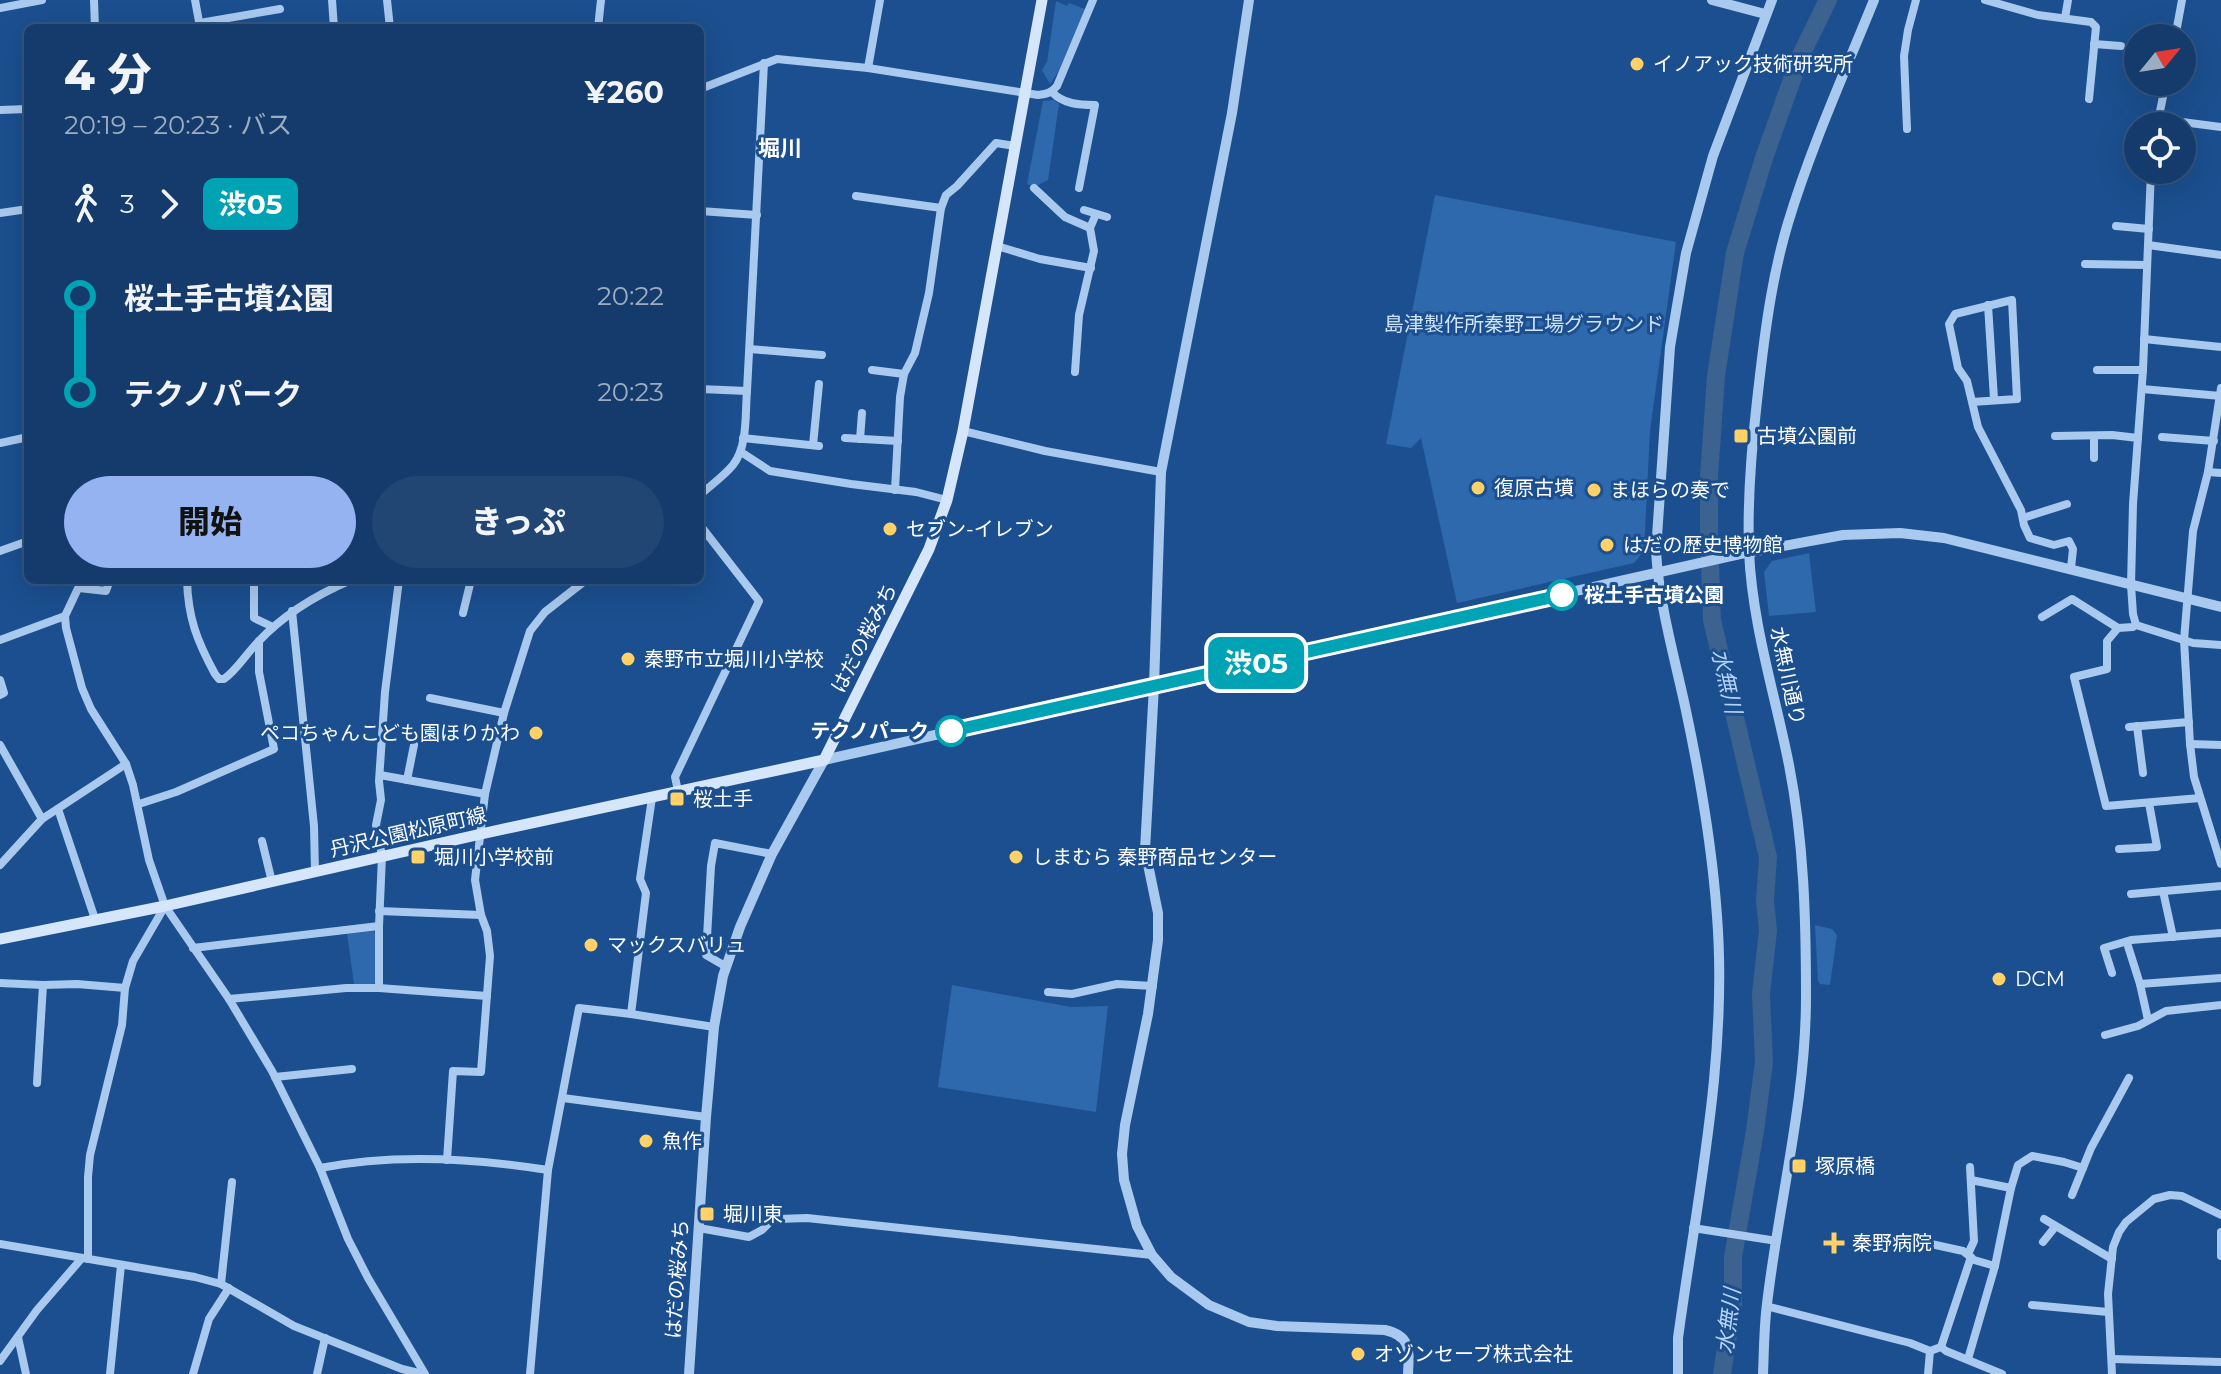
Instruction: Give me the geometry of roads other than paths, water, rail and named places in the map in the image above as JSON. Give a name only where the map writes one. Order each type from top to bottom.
[{"type":"main road","name":"はだの桜みち","points":[[824,760],[929,549],[947,500],[963,431],[1042,0]]},
{"type":"main road","name":"丹沢公園松原町線","points":[[0,939],[165,906],[824,760]]},
{"type":"street","points":[[0,8],[42,0]]},
{"type":"street","points":[[94,0],[95,24]]},
{"type":"street","points":[[195,0],[200,24]]},
{"type":"street","points":[[332,0],[334,24]]},
{"type":"street","points":[[387,0],[390,24]]},
{"type":"street","points":[[598,24],[601,0]]},
{"type":"street","points":[[868,68],[880,0]]},
{"type":"street","points":[[704,87],[777,59],[868,68],[1038,95],[1052,92],[1093,0]]},
{"type":"street","points":[[1249,0],[1232,113],[1161,472],[1145,850],[1158,913],[1158,940],[1153,986],[1122,1154],[1124,1180],[1137,1226],[1152,1255],[1189,1292],[1209,1305],[1249,1322],[1393,1331],[1407,1346],[1408,1374]]},
{"type":"street","points":[[1712,0],[1765,14]]},
{"type":"street","points":[[1678,1374],[1678,1338],[1713,1088],[1720,997],[1717,918],[1702,785],[1661,604],[1656,551],[1670,347],[1683,268],[1713,156],[1772,0]]},
{"type":"street","name":"水無川通り","points":[[1763,1374],[1766,1306],[1802,1076],[1806,1000],[1799,833],[1789,766],[1745,553],[1750,458],[1771,295],[1787,226],[1807,165],[1874,0]]},
{"type":"street","points":[[1907,129],[1904,56],[1916,0]]},
{"type":"street","points":[[1985,0],[2038,15],[2091,22],[2096,27],[2089,99]]},
{"type":"street","points":[[2065,18],[2068,0]]},
{"type":"street","points":[[2178,24],[2182,0]]},
{"type":"street","points":[[209,24],[280,9]]},
{"type":"street","points":[[2094,44],[2121,46]]},
{"type":"street","points":[[704,491],[733,465],[741,452],[743,438],[764,63]]},
{"type":"street","points":[[2090,84],[2102,85]]},
{"type":"street","points":[[1052,92],[1059,100],[1095,105],[1079,188]]},
{"type":"street","points":[[0,110],[24,109]]},
{"type":"street","points":[[2196,125],[2221,127]]},
{"type":"street","points":[[895,490],[900,397],[904,374],[915,353],[929,293],[941,208],[946,195],[996,143],[1015,146]]},
{"type":"street","points":[[2136,625],[2131,585],[2133,504],[2142,389],[2151,184]]},
{"type":"street","points":[[1034,188],[1065,217],[1090,228]]},
{"type":"street","points":[[856,196],[941,208]]},
{"type":"street","points":[[0,213],[24,210]]},
{"type":"street","points":[[1084,210],[1107,217]]},
{"type":"street","points":[[704,211],[757,215]]},
{"type":"street","points":[[1075,372],[1079,315],[1094,251],[1090,228],[1096,214]]},
{"type":"street","points":[[2116,226],[2149,229]]},
{"type":"street","points":[[2148,245],[2221,255]]},
{"type":"street","points":[[997,246],[1040,259],[1091,268]]},
{"type":"street","points":[[2085,264],[2147,265]]},
{"type":"street","points":[[1972,402],[2017,399],[2012,300],[1955,314],[1949,324],[1958,368],[1967,381],[1972,402],[1978,427],[2030,538],[2054,545],[2065,541],[2072,544],[2071,568]]},
{"type":"street","points":[[1988,305],[1994,399]]},
{"type":"street","points":[[2144,339],[2221,347]]},
{"type":"street","points":[[750,349],[822,355]]},
{"type":"street","points":[[872,370],[904,374]]},
{"type":"street","points":[[2097,370],[2143,370]]},
{"type":"street","points":[[743,438],[816,445],[813,398],[819,384]]},
{"type":"street","points":[[2221,388],[2208,472],[2193,531],[2184,640],[2190,744],[2200,798],[2216,834],[2221,864]]},
{"type":"street","points":[[704,389],[747,391]]},
{"type":"street","points":[[2142,389],[2221,396]]},
{"type":"street","points":[[860,439],[862,413]]},
{"type":"street","points":[[963,431],[1045,451],[1161,472]]},
{"type":"street","points":[[2055,436],[2138,438]]},
{"type":"street","points":[[2094,436],[2094,458]]},
{"type":"street","points":[[2162,437],[2214,441]]},
{"type":"street","points":[[0,443],[24,438]]},
{"type":"street","points":[[845,438],[898,441]]},
{"type":"street","points":[[741,452],[770,471],[916,492],[947,500]]},
{"type":"street","points":[[2208,472],[2221,473]]},
{"type":"street","points":[[2023,518],[2067,504]]},
{"type":"street","points":[[678,791],[675,777],[759,601],[704,530]]},
{"type":"street","points":[[824,760],[1745,553],[1843,535],[1900,533],[1944,538],[2221,607]]},
{"type":"street","points":[[0,551],[24,542]]},
{"type":"street","points":[[109,584],[106,591],[80,584],[65,616],[66,628],[82,688],[91,709],[126,764],[139,804],[149,860],[165,906],[229,999],[275,1077],[320,1168],[348,1239],[424,1374]]},
{"type":"street","points":[[187,584],[189,611],[196,638],[219,679],[229,676],[259,640],[292,611],[343,584]]},
{"type":"street","points":[[254,584],[254,618],[273,627]]},
{"type":"street","points":[[379,988],[382,856],[376,825],[381,800],[385,692],[398,584]]},
{"type":"street","points":[[463,613],[470,584]]},
{"type":"street","points":[[447,1160],[453,1071],[481,1072],[489,943],[475,880],[485,794],[504,713],[530,631],[545,612],[581,584]]},
{"type":"street","points":[[2042,617],[2072,599],[2118,628],[2136,625],[2193,643],[2221,645]]},
{"type":"street","points":[[292,611],[314,826],[315,872]]},
{"type":"street","points":[[0,640],[65,616]]},
{"type":"street","points":[[2118,628],[2107,641],[2107,669],[2074,677],[2106,806],[2200,798]]},
{"type":"street","points":[[139,804],[176,792],[274,749],[259,672],[259,640]]},
{"type":"street","points":[[0,680],[4,693],[0,695]]},
{"type":"street","points":[[430,698],[504,713]]},
{"type":"street","points":[[2143,773],[2137,763],[2133,726],[2189,722]]},
{"type":"street","points":[[2190,744],[2221,745]]},
{"type":"street","points":[[0,745],[42,819]]},
{"type":"street","points":[[407,780],[414,745]]},
{"type":"street","name":"はだの桜みち","points":[[689,1374],[706,1117],[714,1027],[725,966],[772,854],[824,760]]},
{"type":"street","points":[[0,865],[42,819],[126,764]]},
{"type":"street","points":[[380,775],[485,794]]},
{"type":"street","points":[[631,1014],[646,893],[640,879],[652,798]]},
{"type":"street","points":[[2119,849],[2157,847],[2149,803]]},
{"type":"street","points":[[58,809],[95,919]]},
{"type":"street","points":[[262,841],[272,882]]},
{"type":"street","points":[[725,966],[706,955],[715,843],[772,854]]},
{"type":"street","points":[[2131,894],[2221,886]]},
{"type":"street","points":[[2163,891],[2173,937]]},
{"type":"street","points":[[0,1361],[85,1259],[90,1155],[122,1025],[125,988],[139,948],[165,906]]},
{"type":"street","points":[[379,911],[481,915]]},
{"type":"street","points":[[193,948],[379,926]]},
{"type":"street","points":[[2104,948],[2131,940],[2221,933]]},
{"type":"street","points":[[2101,938],[2112,973]]},
{"type":"street","points":[[2127,943],[2148,1020]]},
{"type":"street","points":[[2140,984],[2221,978]]},
{"type":"street","points":[[0,983],[125,988]]},
{"type":"street","points":[[1048,992],[1072,994],[1117,984],[1153,986]]},
{"type":"street","points":[[37,1083],[43,985]]},
{"type":"street","points":[[229,999],[325,989],[379,988],[487,996]]},
{"type":"street","points":[[2105,1035],[2138,1026],[2166,1011],[2221,1005]]},
{"type":"street","points":[[530,1374],[548,1170],[579,1008],[714,1027]]},
{"type":"street","points":[[275,1077],[352,1069]]},
{"type":"street","points":[[2072,1195],[2091,1148],[2129,1078]]},
{"type":"street","points":[[563,1098],[706,1117]]},
{"type":"street","points":[[1968,1359],[1995,1266],[2018,1165],[2032,1156],[2083,1168]]},
{"type":"street","points":[[320,1168],[390,1158],[516,1165],[548,1170]]},
{"type":"street","points":[[1941,1347],[1974,1241],[1970,1167]]},
{"type":"street","points":[[1971,1180],[2011,1188]]},
{"type":"street","points":[[193,1374],[209,1319],[225,1286],[232,1182]]},
{"type":"street","points":[[2112,1374],[2108,1294],[2113,1247],[2119,1232],[2126,1222],[2154,1199],[2170,1195],[2182,1196],[2221,1215]]},
{"type":"street","points":[[699,1228],[749,1237],[778,1219],[807,1218],[1152,1255]]},
{"type":"street","points":[[2044,1219],[2112,1259]]},
{"type":"street","points":[[2043,1242],[2055,1227]]},
{"type":"street","points":[[1693,1228],[1777,1241]]},
{"type":"street","points":[[2221,1232],[2221,1256]]},
{"type":"street","points":[[0,1244],[225,1286],[294,1326],[402,1372],[424,1374]]},
{"type":"street","points":[[1931,1244],[1995,1266]]},
{"type":"street","points":[[110,1374],[121,1265]]},
{"type":"street","points":[[2032,1305],[2108,1312]]},
{"type":"street","points":[[1766,1306],[1910,1343],[1930,1351],[1941,1347]]},
{"type":"street","points":[[18,1336],[26,1374]]},
{"type":"street","points":[[317,1374],[325,1338]]},
{"type":"street","points":[[1941,1347],[2002,1374]]},
{"type":"street","points":[[1928,1374],[1930,1351]]},
{"type":"street","points":[[2112,1359],[2221,1362]]},
{"type":"waterway","name":"水無川","points":[[1722,1374],[1733,1303],[1733,1257],[1764,1062],[1761,994],[1768,931],[1765,901],[1768,857],[1712,620],[1709,477],[1716,376],[1735,253],[1800,57],[1828,0]]},
{"type":"place","name":"イノアック技術研究所","points":[[1637,64]]},
{"type":"place","name":"古墳公園前","points":[[1741,436]]},
{"type":"place","name":"復原古墳","points":[[1478,488]]},
{"type":"place","name":"まほらの奏で","points":[[1594,490]]},
{"type":"place","name":"セブン-イレブン","points":[[890,529]]},
{"type":"place","name":"はだの歴史博物館","points":[[1607,545]]},
{"type":"place","name":"桜土手古墳公園","points":[[1562,595]]},
{"type":"place","name":"秦野市立堀川小学校","points":[[628,659]]},
{"type":"place","name":"テクノパーク","points":[[951,731]]},
{"type":"place","name":"ペコちゃんこども園ほりかわ","points":[[536,733]]},
{"type":"place","name":"桜土手","points":[[677,799]]},
{"type":"place","name":"堀川小学校前","points":[[418,857]]},
{"type":"place","name":"しまむら 秦野商品センター","points":[[1016,857]]},
{"type":"place","name":"マックスバリュ","points":[[591,945]]},
{"type":"place","name":"DCM","points":[[1999,979]]},
{"type":"place","name":"魚作","points":[[646,1141]]},
{"type":"place","name":"塚原橋","points":[[1799,1166]]},
{"type":"place","name":"堀川東","points":[[707,1214]]},
{"type":"place","name":"秦野病院","points":[[1834,1243]]},
{"type":"place","name":"オゾンセーブ株式会社","points":[[1358,1354]]},
{"type":"district","name":"堀川","points":[[780,148]]},
{"type":"park label","name":"島津製作所秦野工場グラウンド","points":[[1524,324]]}]
